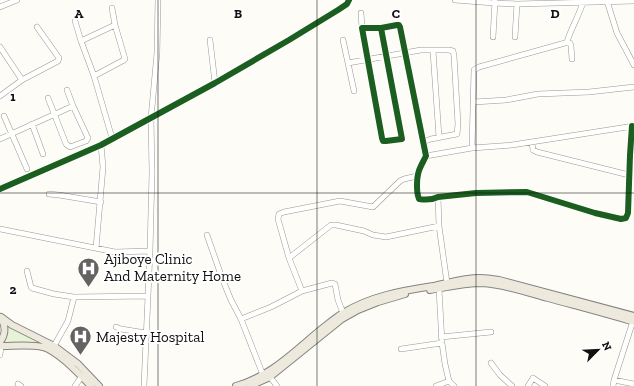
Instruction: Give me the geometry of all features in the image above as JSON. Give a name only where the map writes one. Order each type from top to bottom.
[{"type":"main road","points":[[250,386],[270,377],[343,313],[367,301],[383,296],[466,279],[482,278],[499,280],[634,320]]},
{"type":"main road","points":[[236,386],[262,376],[342,319],[358,310],[378,302],[408,294],[467,284],[495,284],[515,288],[634,320]]},
{"type":"main road","points":[[0,317],[12,325],[54,346],[78,364],[99,386]]},
{"type":"main road","points":[[0,317],[4,323],[5,331],[0,345],[43,347],[64,360],[91,386]]},
{"type":"street","points":[[1,4],[17,0]]},
{"type":"street","points":[[144,386],[152,173],[150,118],[157,53],[158,0]]},
{"type":"street","points":[[0,189],[101,145],[215,84],[289,40],[343,6],[349,0]]},
{"type":"street","points":[[455,0],[517,4],[607,1],[634,2]]},
{"type":"street","points":[[607,1],[617,33],[634,65]]},
{"type":"street","points":[[493,37],[495,2]]},
{"type":"street","points":[[472,148],[474,70],[479,67],[567,42],[572,26],[580,12],[583,2]]},
{"type":"street","points":[[515,37],[517,4]]},
{"type":"street","points":[[94,76],[125,59],[115,25],[112,8]]},
{"type":"street","points":[[361,13],[362,28],[382,138],[383,141],[386,141],[402,139],[381,28]]},
{"type":"street","points":[[75,20],[94,76],[112,138]]},
{"type":"street","points":[[81,40],[115,25]]},
{"type":"street","points":[[362,28],[381,28],[399,25],[426,156],[417,176],[417,195],[419,199],[433,199],[438,197],[476,193],[527,192],[621,219],[626,218],[628,213],[633,126],[512,145],[472,148],[426,156]]},
{"type":"street","points":[[0,96],[22,80],[59,60],[37,27]]},
{"type":"street","points":[[210,40],[215,84]]},
{"type":"street","points":[[343,40],[354,91]]},
{"type":"street","points":[[567,42],[570,43],[571,46],[572,59]]},
{"type":"street","points":[[0,47],[2,54],[22,80]]},
{"type":"street","points":[[348,63],[421,50],[450,50],[453,52],[458,129],[456,134],[423,142]]},
{"type":"street","points":[[433,51],[439,137]]},
{"type":"street","points":[[474,102],[506,100],[538,94],[589,92],[634,87]]},
{"type":"street","points":[[48,98],[67,146],[70,147],[86,141],[88,138],[67,90]]},
{"type":"street","points":[[0,139],[73,106]]},
{"type":"street","points":[[4,116],[27,170]]},
{"type":"street","points":[[32,124],[43,154]]},
{"type":"street","points":[[532,142],[533,150],[537,152],[629,175]]},
{"type":"street","points":[[96,248],[103,161],[101,145]]},
{"type":"street","points":[[302,292],[289,258],[278,219],[279,214],[340,200],[373,206],[404,178],[417,176]]},
{"type":"street","points":[[49,194],[100,202]]},
{"type":"street","points":[[438,197],[439,226],[447,283]]},
{"type":"street","points":[[289,258],[331,226],[336,225],[386,237],[439,226]]},
{"type":"street","points":[[0,229],[115,252],[150,251]]},
{"type":"street","points":[[207,235],[222,278],[241,319],[262,376]]},
{"type":"street","points":[[28,271],[32,288],[54,294],[74,296],[148,296]]},
{"type":"street","points":[[241,319],[302,292],[334,283],[343,313]]},
{"type":"street","points":[[439,289],[441,336],[445,364],[449,381],[454,386]]},
{"type":"street","points":[[54,346],[68,322],[74,296]]},
{"type":"street","points":[[613,386],[634,320]]},
{"type":"street","points":[[116,327],[146,333]]},
{"type":"street","points":[[441,336],[491,332]]},
{"type":"street","points":[[401,349],[442,343]]},
{"type":"street","points":[[0,345],[0,355]]},
{"type":"street","points":[[491,363],[500,375],[512,386]]},
{"type":"street","points":[[75,386],[82,376]]},
{"type":"street","points":[[270,377],[277,386]]},
{"type":"street","points":[[528,386],[533,378],[545,386]]},
{"type":"street","points":[[614,380],[634,384]]},
{"type":"street","points":[[436,386],[449,381]]},
{"type":"green space","points":[[6,325],[40,343],[3,343],[8,336]]},
{"type":"cycle path","points":[[0,189],[101,145],[215,83],[289,40],[338,10],[347,4],[349,0]]},
{"type":"cycle path","points":[[381,28],[402,139],[383,141],[382,138],[362,28],[381,28],[399,25],[426,156],[419,170],[417,191],[419,199],[428,200],[438,197],[476,193],[527,192],[595,213],[621,219],[626,218],[628,213],[632,126]]},
{"type":"place","name":"Ajiboye Clinic And Maternity Home","points":[[89,288]]},
{"type":"place","name":"Majesty Hospital","points":[[80,356]]}]
